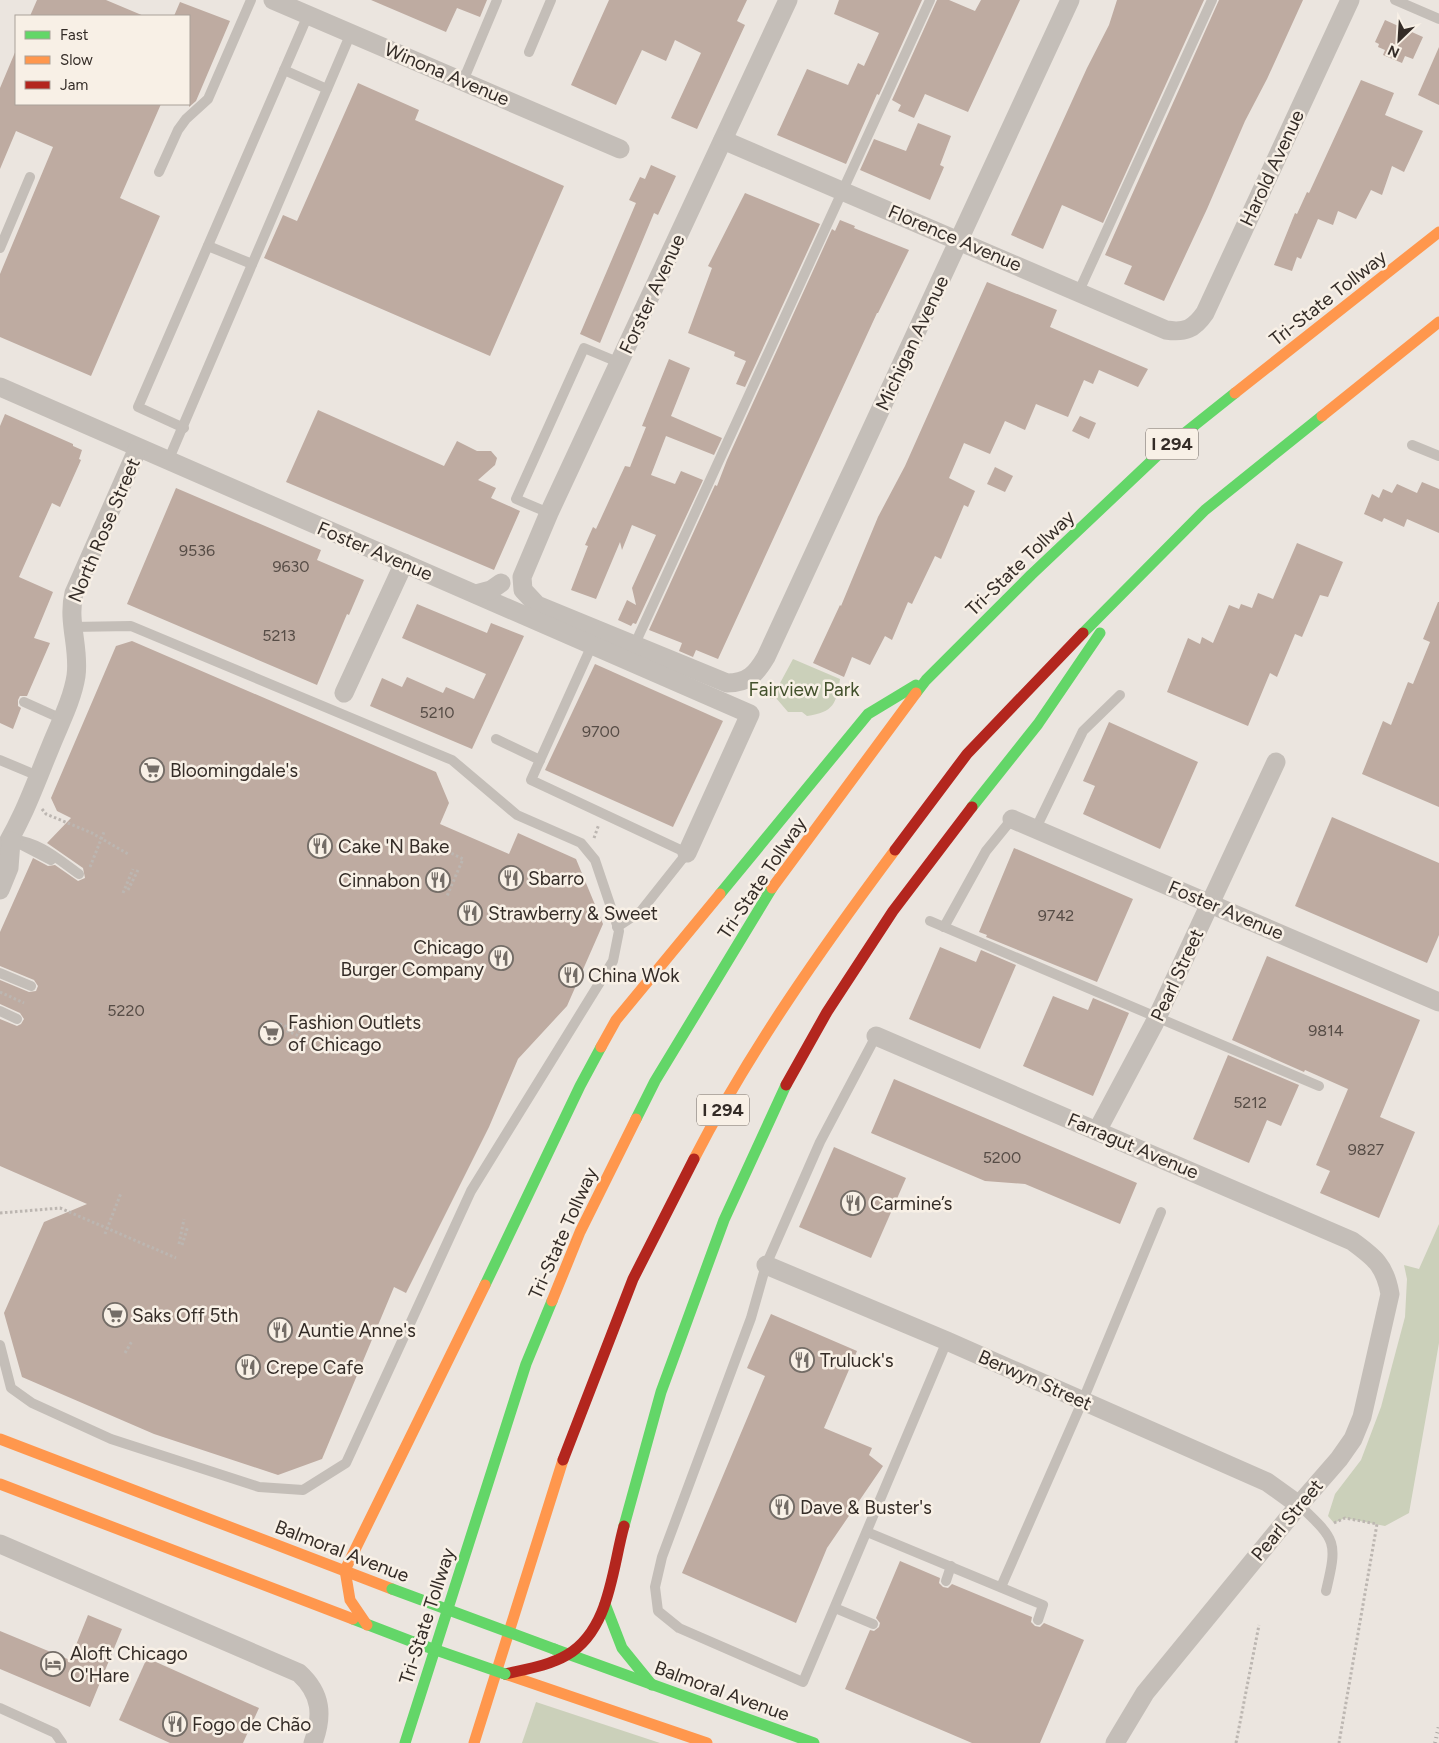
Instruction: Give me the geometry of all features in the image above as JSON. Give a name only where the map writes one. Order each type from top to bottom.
[{"type":"main road","name":"Tri-State Tollway","points":[[405,1743],[526,1364],[580,1232],[655,1082],[766,896],[926,680],[1031,575],[1161,452],[1439,232]]},
{"type":"main road","name":"I 294","points":[[474,1743],[568,1443],[633,1279],[699,1150],[768,1032],[856,902],[967,754],[1205,510],[1439,322]]},
{"type":"main road","points":[[505,1674],[548,1664],[568,1655],[583,1642],[596,1626],[605,1604],[620,1540],[661,1392],[724,1220],[790,1077],[827,1012],[893,911],[937,851],[1038,724],[1141,574]]},
{"type":"main road","points":[[373,1627],[352,1606],[345,1586],[345,1570],[489,1278],[580,1086],[616,1020],[868,714],[926,680]]},
{"type":"main road","name":"Balmoral Avenue","points":[[0,1439],[568,1655],[814,1743]]},
{"type":"main road","points":[[0,1484],[373,1627],[541,1687],[708,1743]]},
{"type":"main road","points":[[605,1604],[622,1648],[652,1685]]},
{"type":"street","name":"Winona Avenue","points":[[273,0],[620,149]]},
{"type":"street","name":"Forster Avenue","points":[[634,646],[537,605],[523,590],[522,577],[549,513],[788,0]]},
{"type":"street","name":"Michigan Avenue","points":[[634,646],[716,680],[737,682],[754,676],[766,657],[1070,0]]},
{"type":"street","name":"Harold Avenue","points":[[1188,330],[1197,324],[1205,313],[1350,0]]},
{"type":"street","name":"Florence Avenue","points":[[723,140],[1166,330],[1178,332],[1188,330]]},
{"type":"street","name":"Foster Avenue","points":[[0,388],[750,714],[687,853]]},
{"type":"street","name":"North Rose Street","points":[[0,855],[11,839],[62,719],[76,675],[70,608],[74,593],[138,448]]},
{"type":"street","points":[[344,693],[404,563]]},
{"type":"street","points":[[476,594],[491,590],[501,583]]},
{"type":"street","name":"Pearl Street","points":[[1097,1131],[1158,1016],[1276,762]]},
{"type":"street","name":"Foster Avenue","points":[[1012,818],[1439,1002]]},
{"type":"street","name":"North Rose Street","points":[[0,890],[9,868],[11,839]]},
{"type":"street","name":"Farragut Avenue","points":[[876,1036],[1352,1241],[1374,1258],[1382,1268]]},
{"type":"street","name":"Berwyn Street","points":[[766,1265],[947,1341],[1267,1482],[1299,1504]]},
{"type":"street","name":"Pearl Street","points":[[1115,1743],[1145,1693],[1299,1504],[1339,1459],[1353,1439],[1362,1417],[1390,1294],[1382,1268]]},
{"type":"street","points":[[0,1544],[299,1673],[308,1681],[318,1700],[320,1714],[313,1743]]},
{"type":"lane","points":[[159,172],[178,130],[208,99],[251,0]]},
{"type":"lane","points":[[463,81],[497,0]]},
{"type":"lane","points":[[529,52],[551,0]]},
{"type":"lane","points":[[634,646],[930,0]]},
{"type":"lane","points":[[1079,292],[1212,0]]},
{"type":"lane","points":[[1395,0],[1439,19]]},
{"type":"lane","points":[[184,428],[138,407],[308,15]]},
{"type":"lane","points":[[168,460],[184,428],[351,33]]},
{"type":"lane","points":[[284,70],[327,89]]},
{"type":"lane","points":[[0,248],[30,177]]},
{"type":"lane","points":[[208,246],[252,264]]},
{"type":"lane","points":[[549,513],[516,499],[584,348],[620,363]]},
{"type":"lane","points":[[1412,445],[1439,456]]},
{"type":"lane","points":[[0,1346],[11,1388],[32,1403],[111,1439],[259,1487],[303,1490],[346,1463],[472,1191],[613,961],[618,927],[595,860],[581,844],[517,815],[452,760],[131,626],[71,627]]},
{"type":"lane","points":[[592,645],[531,780],[687,853],[641,911],[618,927]]},
{"type":"lane","points":[[1036,828],[1083,731],[1120,695]]},
{"type":"lane","points":[[24,702],[62,719]]},
{"type":"lane","points":[[496,739],[540,760]]},
{"type":"lane","points":[[0,760],[38,776]]},
{"type":"lane","points":[[944,927],[986,850],[1012,818]]},
{"type":"lane","points":[[11,839],[30,841],[79,874],[19,844],[11,839]]},
{"type":"lane","points":[[930,921],[1158,1016],[1319,1086]]},
{"type":"lane","points":[[0,973],[28,986],[3,976],[0,984]]},
{"type":"lane","points":[[0,1011],[17,1019]]},
{"type":"lane","points":[[876,1036],[820,1142],[766,1265],[750,1318],[662,1557],[655,1587],[658,1611],[679,1628],[803,1682],[947,1341]]},
{"type":"lane","points":[[1001,1587],[1083,1400],[1161,1212]]},
{"type":"lane","points":[[1299,1504],[1333,1542],[1326,1591]]},
{"type":"lane","points":[[867,1532],[1044,1605],[1038,1620]]},
{"type":"lane","points":[[946,1581],[951,1566]]},
{"type":"lane","points":[[835,1608],[873,1624]]},
{"type":"lane","points":[[0,1708],[55,1733],[62,1743]]},
{"type":"path","points":[[42,808],[46,814],[92,833],[128,854]]},
{"type":"path","points":[[88,873],[104,832]]},
{"type":"path","points":[[447,852],[463,859],[447,896]]},
{"type":"path","points":[[123,893],[133,869]]},
{"type":"path","points":[[128,890],[138,870]]},
{"type":"path","points":[[0,992],[24,1003]]},
{"type":"path","points":[[268,1023],[300,1034],[275,1022]]},
{"type":"path","points":[[105,1234],[121,1193]]},
{"type":"path","points":[[0,1213],[60,1208],[176,1258]]},
{"type":"path","points":[[184,1219],[181,1244],[188,1226]]},
{"type":"path","points":[[125,1353],[132,1341]]},
{"type":"path","points":[[1323,1529],[1345,1518],[1377,1524],[1339,1743]]},
{"type":"path","points":[[1236,1743],[1259,1625]]},
{"type":"green space","name":"Fairview Park","points":[[793,659],[840,679],[835,701],[828,709],[807,716],[802,712],[788,712],[776,698],[770,699],[768,690],[779,685]]},
{"type":"green space","points":[[1439,1224],[1439,1343],[1409,1513],[1385,1526],[1345,1518],[1334,1523],[1328,1516],[1335,1494],[1361,1460],[1381,1407],[1405,1317],[1407,1279],[1404,1265],[1419,1269]]},
{"type":"green space","points":[[536,1702],[660,1743],[522,1743]]},
{"type":"building","points":[[37,0],[106,0],[142,15],[30,15]]},
{"type":"building","points":[[371,0],[487,0],[480,17],[457,8],[446,32]]},
{"type":"building","points":[[609,0],[747,0],[737,21],[745,25],[697,129],[671,118],[701,53],[675,40],[666,61],[642,50],[616,105],[571,85]]},
{"type":"building","points":[[839,0],[922,0],[846,164],[777,135],[807,69],[848,85],[858,63],[864,66],[879,33],[834,14]]},
{"type":"building","points":[[937,0],[949,0],[975,11],[981,0],[1020,0],[968,112],[925,94],[914,118],[898,111],[901,105],[892,100]]},
{"type":"building","points":[[1117,0],[1204,0],[1103,223],[1062,205],[1043,249],[1011,235],[1087,68],[1109,25]]},
{"type":"building","points":[[1219,0],[1303,0],[1267,79],[1245,121],[1164,301],[1124,284],[1132,266],[1105,255]]},
{"type":"building","points":[[180,2],[230,21],[196,101],[189,107],[190,15],[174,15]]},
{"type":"building","points":[[1385,20],[1423,37],[1413,59],[1405,56],[1402,63],[1383,55],[1385,50],[1378,47],[1379,44],[1375,42]]},
{"type":"building","points":[[1439,47],[1439,105],[1418,95]]},
{"type":"building","points":[[15,52],[15,105],[161,105],[120,198],[160,216],[91,376],[0,337],[0,274],[53,147],[16,131],[0,169],[0,88]]},
{"type":"building","points":[[1361,80],[1394,93],[1385,115],[1423,131],[1404,172],[1392,166],[1382,195],[1371,190],[1356,219],[1338,211],[1333,225],[1318,219],[1301,259],[1297,257],[1292,271],[1274,265],[1295,213],[1297,214],[1307,192],[1309,193]]},
{"type":"building","points":[[358,83],[419,110],[415,120],[564,186],[490,356],[264,258],[283,215],[297,221]]},
{"type":"building","points":[[918,123],[951,136],[940,165],[944,167],[930,200],[860,170],[874,139],[906,151]]},
{"type":"building","points":[[651,165],[676,176],[658,215],[654,213],[600,343],[580,334],[636,203],[629,200],[640,177],[645,179]]},
{"type":"building","points":[[745,193],[820,224],[745,387],[736,384],[746,361],[734,356],[735,352],[688,333],[712,268],[708,266]]},
{"type":"building","points":[[840,220],[855,226],[854,228],[909,250],[877,313],[718,659],[696,650],[693,657],[679,651],[682,643],[649,630],[715,485],[717,486],[832,229],[835,231]]},
{"type":"building","points":[[987,282],[1057,310],[1050,327],[1148,369],[1138,387],[1099,370],[1093,384],[1084,380],[1068,417],[1036,404],[1025,430],[1005,421],[990,454],[964,443],[949,478],[975,491],[968,507],[964,505],[941,559],[935,556],[912,604],[908,602],[892,640],[885,636],[870,665],[852,657],[844,677],[813,663],[841,606],[878,517],[905,466]]},
{"type":"building","points":[[669,359],[690,368],[671,416],[722,438],[714,455],[666,436],[651,475],[675,484],[681,471],[703,480],[636,624],[633,623],[631,626],[618,620],[627,600],[636,605],[632,588],[656,535],[632,525],[622,550],[620,542],[596,599],[571,590],[588,546],[585,545],[593,527],[596,529],[625,466],[630,467],[646,427],[642,426]]},
{"type":"building","points":[[318,410],[444,466],[457,441],[477,451],[491,451],[497,458],[495,465],[478,480],[496,488],[491,498],[520,511],[494,570],[286,482]]},
{"type":"building","points":[[5,414],[73,444],[73,446],[82,450],[79,459],[81,460],[60,507],[52,503],[19,577],[53,592],[34,638],[50,643],[27,696],[20,696],[18,700],[18,706],[21,708],[13,729],[0,723],[0,426]]},
{"type":"building","points":[[1080,416],[1096,423],[1089,439],[1072,431]]},
{"type":"building","points":[[995,467],[1013,476],[1005,492],[987,484]]},
{"type":"building","points":[[1422,482],[1439,489],[1439,533],[1407,519],[1404,527],[1384,518],[1382,522],[1364,514],[1372,494],[1379,498],[1383,489],[1392,493],[1397,484],[1417,493]]},
{"type":"building","points":[[176,488],[321,550],[317,560],[364,580],[349,615],[347,614],[317,685],[127,604]]},
{"type":"building","points":[[1297,543],[1343,562],[1328,597],[1320,595],[1302,637],[1295,634],[1277,677],[1270,673],[1248,726],[1167,692],[1188,638],[1200,644],[1202,637],[1213,643],[1229,605],[1239,609],[1241,604],[1252,608],[1258,593],[1273,599]]},
{"type":"building","points":[[1438,602],[1439,807],[1362,774],[1383,721],[1391,725],[1408,682],[1413,684],[1430,642],[1423,639]]},
{"type":"building","points":[[417,604],[487,633],[491,623],[524,636],[472,749],[370,706],[382,678],[402,687],[407,677],[443,693],[446,687],[474,699],[486,674],[402,638]]},
{"type":"building","name":"Fashion Outlets of Chicago","points":[[132,641],[436,772],[449,803],[440,824],[509,854],[518,833],[576,859],[603,924],[567,1006],[518,1059],[489,1127],[406,1293],[394,1287],[322,1459],[278,1475],[154,1434],[22,1377],[4,1313],[44,1222],[87,1204],[0,1166],[0,1019],[17,1026],[24,1019],[20,1013],[0,1004],[0,980],[29,992],[36,991],[38,986],[34,980],[0,966],[0,932],[33,858],[48,866],[55,865],[78,881],[85,878],[83,868],[47,843],[71,818],[57,811],[51,798],[116,646]]},
{"type":"building","points":[[595,664],[723,721],[673,827],[545,770]]},
{"type":"building","points":[[1109,722],[1198,762],[1160,849],[1083,814],[1095,786],[1083,781]]},
{"type":"building","points":[[1332,817],[1439,863],[1439,935],[1427,963],[1295,906]]},
{"type":"building","points":[[1014,848],[1133,899],[1097,982],[986,937],[987,935],[979,932]]},
{"type":"building","points":[[940,947],[976,962],[981,950],[1016,965],[980,1049],[909,1019]]},
{"type":"building","points":[[1267,956],[1420,1020],[1380,1117],[1415,1132],[1379,1218],[1320,1193],[1330,1171],[1316,1165],[1348,1089],[1232,1040]]},
{"type":"building","points":[[1053,996],[1088,1010],[1093,998],[1129,1013],[1093,1096],[1023,1066]]},
{"type":"building","points":[[1228,1055],[1299,1085],[1281,1126],[1267,1120],[1249,1163],[1193,1139]]},
{"type":"building","points":[[894,1079],[1137,1183],[1120,1224],[1025,1184],[985,1181],[871,1133]]},
{"type":"building","name":"Carmine’s","points":[[834,1147],[906,1178],[871,1258],[799,1227]]},
{"type":"building","name":"Dave & Buster's","points":[[771,1314],[857,1351],[824,1428],[872,1448],[869,1455],[883,1466],[827,1548],[796,1623],[682,1573],[765,1376],[747,1368]]},
{"type":"building","points":[[900,1561],[940,1578],[939,1583],[943,1587],[948,1588],[952,1584],[1032,1617],[1031,1622],[1035,1626],[1040,1627],[1044,1623],[1084,1640],[1040,1743],[972,1743],[845,1689],[870,1630],[874,1631],[879,1627],[880,1623],[876,1618]]},
{"type":"building","name":"Aloft Chicago O'Hare","points":[[88,1615],[122,1629],[90,1707],[0,1669],[0,1631],[70,1660]]},
{"type":"building","points":[[147,1658],[259,1708],[243,1743],[170,1743],[119,1720]]},
{"type":"railway","points":[[1435,1743],[1439,1726]]},
{"type":"traffic: fast","points":[[916,693],[926,680],[1031,575],[1161,452],[1235,393]]},
{"type":"traffic: fast","points":[[1083,633],[1205,510],[1322,416]]},
{"type":"traffic: fast","points":[[972,807],[1038,724],[1100,633]]},
{"type":"traffic: fast","points":[[720,894],[868,714],[916,685]]},
{"type":"traffic: fast","points":[[636,1119],[655,1081],[772,888]]},
{"type":"traffic: fast","points":[[485,1285],[580,1086],[601,1047]]},
{"type":"traffic: fast","points":[[624,1526],[661,1392],[724,1220],[786,1085]]},
{"type":"traffic: fast","points":[[405,1743],[526,1364],[552,1301]]},
{"type":"traffic: fast","points":[[392,1589],[554,1649]]},
{"type":"traffic: fast","points":[[605,1604],[622,1648],[652,1685]]},
{"type":"traffic: fast","points":[[353,1619],[413,1642]]},
{"type":"traffic: fast","points":[[413,1642],[505,1674]]},
{"type":"traffic: fast","points":[[554,1649],[814,1743]]},
{"type":"traffic: slow","points":[[1235,393],[1439,232]]},
{"type":"traffic: slow","points":[[1322,416],[1439,322]]},
{"type":"traffic: slow","points":[[772,888],[916,693]]},
{"type":"traffic: slow","points":[[694,1159],[739,1079],[788,1000],[895,850]]},
{"type":"traffic: slow","points":[[601,1047],[616,1020],[720,894]]},
{"type":"traffic: slow","points":[[552,1301],[580,1232],[636,1119]]},
{"type":"traffic: slow","points":[[367,1625],[350,1600],[345,1570],[485,1285]]},
{"type":"traffic: slow","points":[[0,1439],[392,1589]]},
{"type":"traffic: slow","points":[[474,1743],[563,1460]]},
{"type":"traffic: slow","points":[[0,1484],[353,1619]]},
{"type":"traffic: slow","points":[[505,1674],[707,1743]]},
{"type":"traffic: jam","points":[[895,850],[967,754],[1083,633]]},
{"type":"traffic: jam","points":[[786,1085],[827,1012],[893,911],[972,807]]},
{"type":"traffic: jam","points":[[563,1460],[633,1279],[694,1159]]},
{"type":"traffic: jam","points":[[505,1674],[537,1667],[560,1659],[581,1644],[601,1615],[612,1579],[624,1526]]},
{"type":"place","name":"Bloomingdale's","points":[[152,770]]},
{"type":"place","name":"Cake 'N Bake","points":[[320,846]]},
{"type":"place","name":"Sbarro","points":[[511,878]]},
{"type":"place","name":"Cinnabon","points":[[438,880]]},
{"type":"place","name":"Strawberry & Sweet","points":[[470,913]]},
{"type":"place","name":"Chicago Burger Company","points":[[501,958]]},
{"type":"place","name":"China Wok","points":[[571,975]]},
{"type":"place","name":"Fashion Outlets of Chicago","points":[[271,1033]]},
{"type":"place","name":"Carmine’s","points":[[853,1203]]},
{"type":"place","name":"Saks Off 5th","points":[[115,1315]]},
{"type":"place","name":"Auntie Anne's","points":[[280,1330]]},
{"type":"place","name":"Truluck's","points":[[802,1360]]},
{"type":"place","name":"Crepe Cafe","points":[[248,1367]]},
{"type":"place","name":"Dave & Buster's","points":[[782,1507]]},
{"type":"place","name":"Aloft Chicago O'Hare","points":[[53,1664]]},
{"type":"place","name":"Fogo de Chão","points":[[175,1724]]}]
